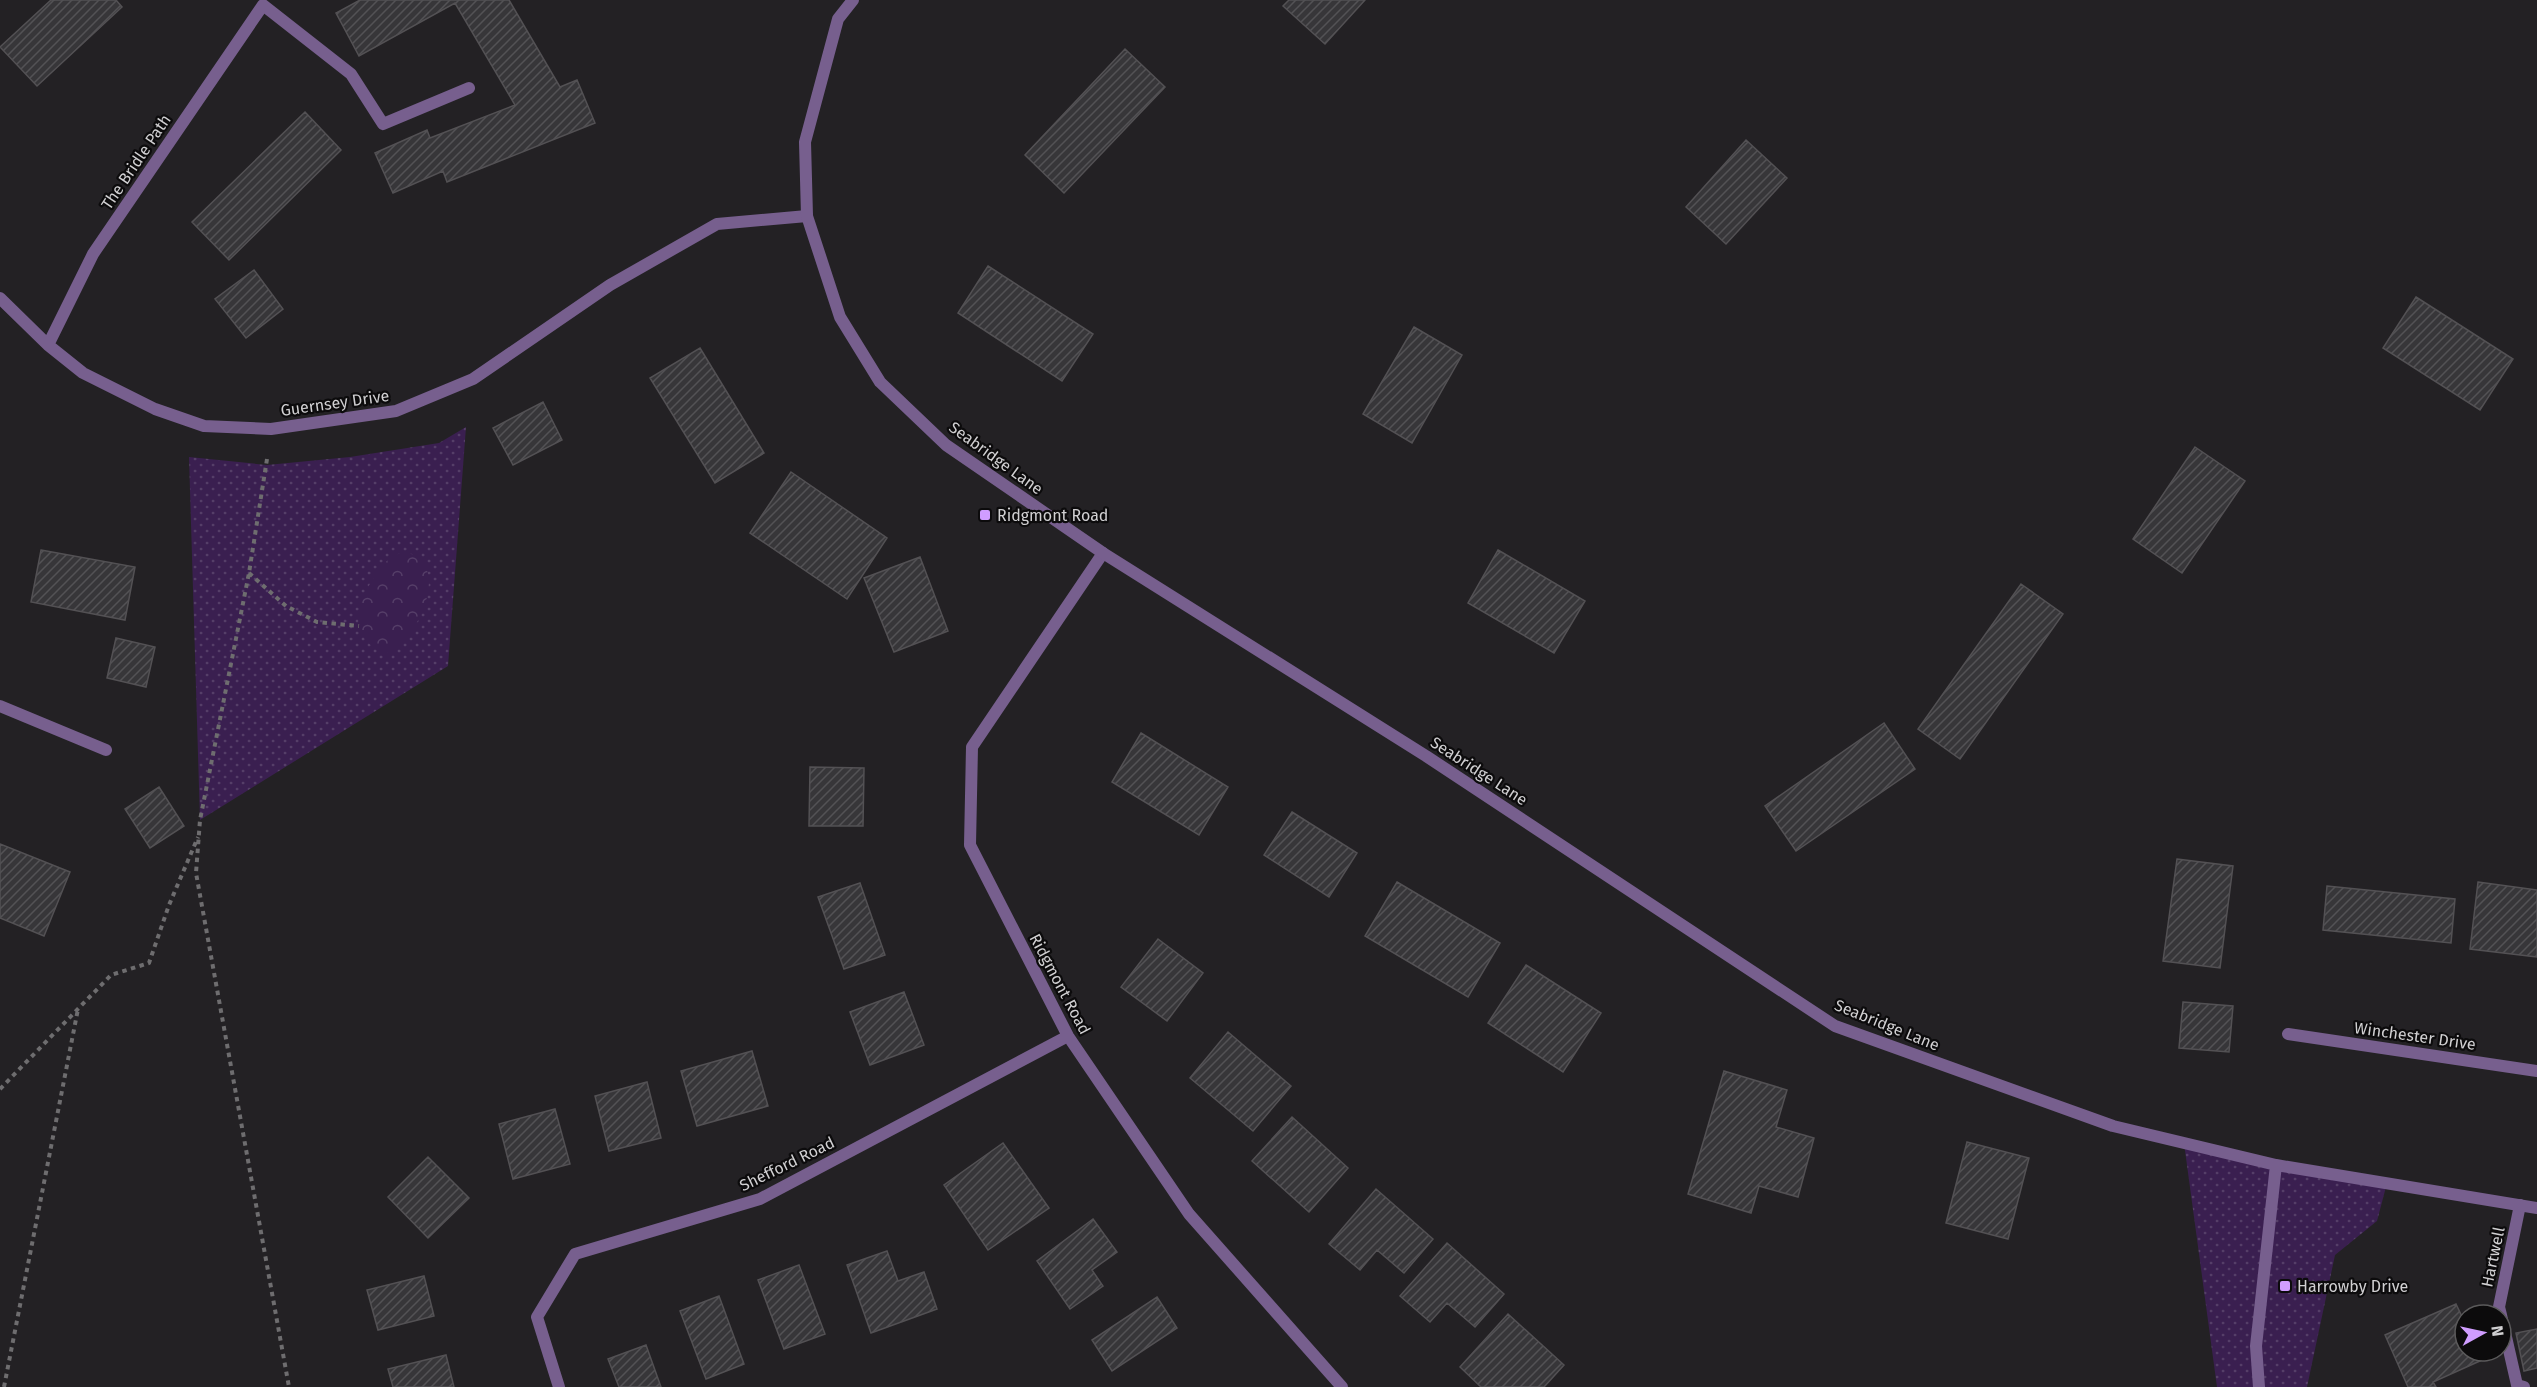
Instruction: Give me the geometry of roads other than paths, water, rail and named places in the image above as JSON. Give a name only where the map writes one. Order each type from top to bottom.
[{"type":"street","name":"Seabridge Lane","points":[[853,0],[838,20],[805,142],[807,216],[840,317],[880,382],[946,445],[1103,553],[1426,756],[1835,1026],[2113,1126],[2276,1165]]},
{"type":"street","name":"The Bridle Path","points":[[48,345],[93,254],[263,4],[351,74],[383,124],[469,88]]},
{"type":"street","name":"Guernsey Drive","points":[[0,298],[48,345],[83,373],[155,409],[204,426],[271,429],[396,411],[473,379],[610,285],[717,224],[807,216]]},
{"type":"street","name":"Ridgmont Road","points":[[1103,553],[972,747],[970,845],[1068,1036],[1189,1214],[1342,1387]]},
{"type":"street","points":[[0,706],[106,750]]},
{"type":"street","name":"Winchester Drive","points":[[2288,1034],[2537,1071]]},
{"type":"street","name":"Shefford Road","points":[[559,1387],[537,1317],[575,1254],[760,1199],[1068,1036]]},
{"type":"street","points":[[2259,1387],[2256,1346],[2276,1165],[2537,1208]]},
{"type":"street","name":"Hartwell","points":[[2500,1303],[2520,1205]]},
{"type":"street","name":"Hartwell","points":[[2512,1363],[2517,1385],[2524,1387]]},
{"type":"place","name":"Ridgmont Road","points":[[985,515]]},
{"type":"place","name":"Harrowby Drive","points":[[2285,1286]]}]
